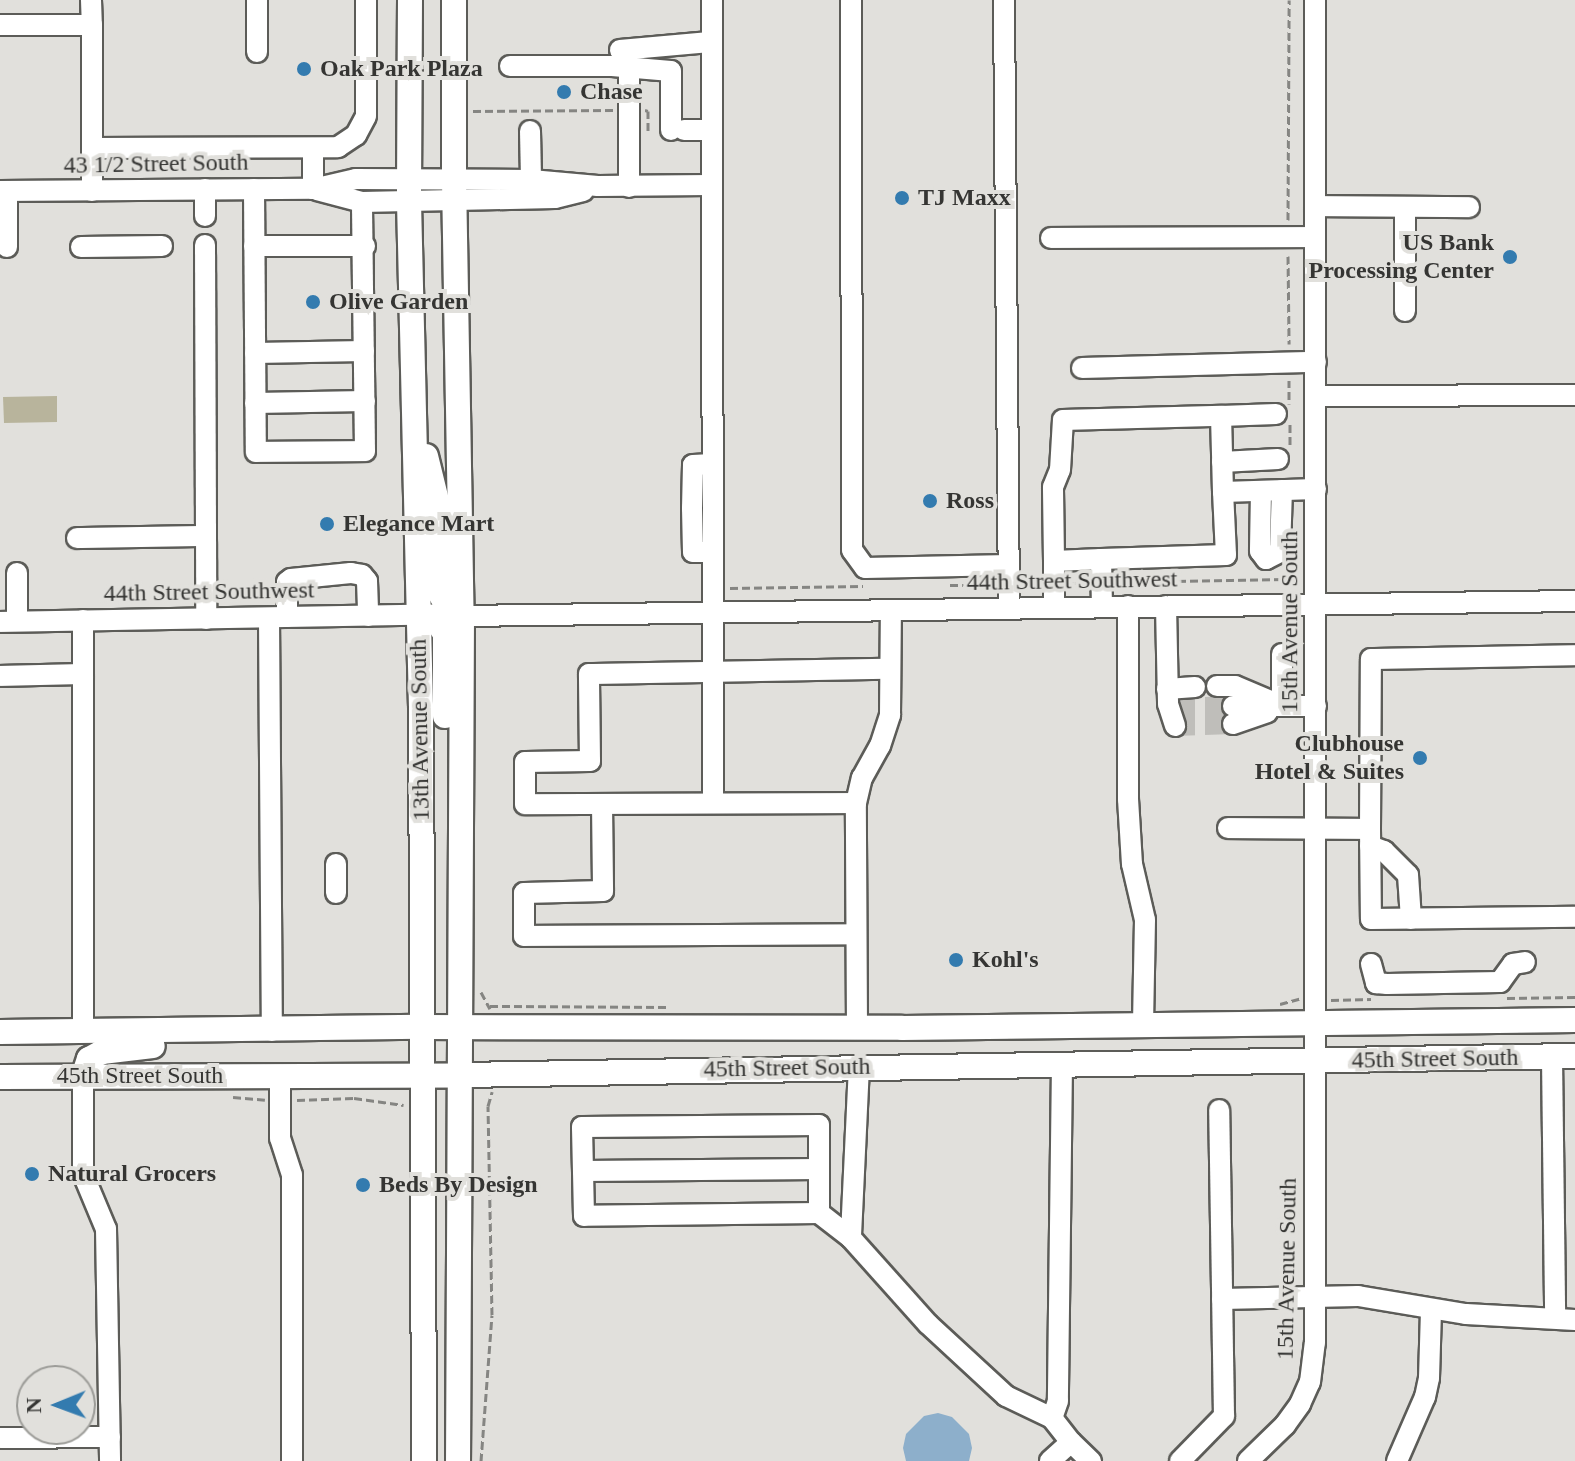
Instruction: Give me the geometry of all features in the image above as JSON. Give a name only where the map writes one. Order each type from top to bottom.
[{"type":"main road","name":"13th Avenue South","points":[[410,0],[409,190],[419,615],[424,1461]]},
{"type":"main road","name":"13th Avenue South","points":[[454,0],[454,190],[462,616],[458,1461]]},
{"type":"main road","points":[[416,411],[439,509],[441,595],[447,608],[462,616]]},
{"type":"main road","points":[[419,615],[434,617],[445,634],[446,735],[461,818]]},
{"type":"main road","name":"45th Street South","points":[[0,1032],[461,1028],[490,1017],[857,1028],[1575,1020]]},
{"type":"main road","points":[[1062,1063],[1062,1051],[1068,1042],[1131,1039],[1154,1034],[1170,1025]]},
{"type":"main road","points":[[859,1066],[860,1056],[871,1045],[885,1041],[1028,1038],[1052,1027]]},
{"type":"main road","points":[[646,1071],[723,1058],[839,1053],[856,1038],[857,1028]]},
{"type":"main road","points":[[0,1067],[72,1059],[82,1050],[83,1030]]},
{"type":"main road","points":[[83,1077],[89,1059],[118,1047],[227,1039],[272,1031]]},
{"type":"main road","name":"45th Street South","points":[[0,1077],[491,1075],[859,1066],[1314,1062],[1564,1056]]},
{"type":"street","points":[[91,0],[92,191]]},
{"type":"street","points":[[257,0],[257,52]]},
{"type":"street","points":[[92,148],[338,147],[356,135],[366,116],[366,0]]},
{"type":"street","points":[[712,0],[713,803]]},
{"type":"street","points":[[851,0],[852,550],[865,568],[1009,565]]},
{"type":"street","points":[[1004,0],[1009,609]]},
{"type":"street","name":"15th Avenue South","points":[[1248,1461],[1285,1425],[1310,1382],[1315,1343],[1315,0]]},
{"type":"street","points":[[0,25],[92,25]]},
{"type":"street","points":[[510,66],[625,59],[710,42]]},
{"type":"street","points":[[625,59],[629,110],[629,187]]},
{"type":"street","points":[[625,59],[671,71],[677,130],[711,130]]},
{"type":"street","points":[[530,131],[531,180]]},
{"type":"street","points":[[313,148],[313,189]]},
{"type":"street","name":"43 1/2 Street South","points":[[4,191],[313,189],[356,179],[409,190],[454,190],[555,198],[598,186]]},
{"type":"street","name":"43 1/2 Street South","points":[[454,190],[531,180],[629,187],[710,185]]},
{"type":"street","points":[[205,189],[205,216]]},
{"type":"street","points":[[254,189],[256,452],[365,451],[365,246],[362,202]]},
{"type":"street","name":"43 1/2 Street South","points":[[313,189],[362,202],[409,190]]},
{"type":"street","points":[[4,191],[7,247]]},
{"type":"street","points":[[1315,206],[1469,207]]},
{"type":"street","points":[[1405,207],[1405,311]]},
{"type":"street","points":[[1051,238],[1315,237]]},
{"type":"street","points":[[205,245],[206,619]]},
{"type":"street","points":[[81,247],[162,246]]},
{"type":"street","points":[[254,246],[365,246]]},
{"type":"street","points":[[255,353],[364,351]]},
{"type":"street","points":[[1082,368],[1316,362]]},
{"type":"street","points":[[1316,396],[1575,395]]},
{"type":"street","points":[[255,403],[365,401]]},
{"type":"street","points":[[1054,608],[1053,487],[1060,470],[1063,420],[1276,414]]},
{"type":"street","points":[[1054,561],[1226,555],[1221,416]]},
{"type":"street","points":[[1222,462],[1278,459]]},
{"type":"street","points":[[1223,492],[1316,489]]},
{"type":"street","points":[[1261,491],[1260,551],[1266,559],[1280,552],[1282,490]]},
{"type":"street","points":[[77,538],[205,536]]},
{"type":"street","points":[[1101,559],[1102,607]]},
{"type":"street","points":[[9,622],[17,573]]},
{"type":"street","points":[[272,1031],[278,618],[287,582],[291,579],[351,573],[367,581],[368,616]]},
{"type":"street","name":"44th Street Southwest","points":[[462,616],[1575,601]]},
{"type":"street","points":[[1128,606],[1128,799],[1132,864],[1145,920],[1143,1026]]},
{"type":"street","points":[[1166,606],[1171,707],[1195,687]]},
{"type":"street","points":[[857,1028],[856,803],[862,778],[888,726],[891,610]]},
{"type":"street","name":"44th Street Southwest","points":[[9,622],[419,615]]},
{"type":"street","points":[[83,620],[83,1030]]},
{"type":"street","points":[[1282,654],[1282,706]]},
{"type":"street","points":[[1575,655],[1371,659],[1370,837],[1371,919],[1575,917]]},
{"type":"street","points":[[856,803],[525,804],[525,762],[590,761],[589,674],[890,669]]},
{"type":"street","points":[[0,676],[83,674]]},
{"type":"street","points":[[1217,686],[1235,686],[1282,706]]},
{"type":"street","points":[[1233,715],[1282,706],[1316,706]]},
{"type":"street","points":[[602,804],[603,891],[524,893],[524,936],[856,934]]},
{"type":"street","points":[[1228,828],[1315,829],[1370,837],[1408,875],[1411,919]]},
{"type":"street","points":[[336,864],[336,893]]},
{"type":"street","points":[[1371,964],[1376,983],[1500,982],[1513,964],[1525,962]]},
{"type":"street","points":[[1222,1299],[1358,1296],[1431,1310],[1565,1319],[1564,1056]]},
{"type":"street","points":[[1052,1418],[1058,1401],[1062,1063]]},
{"type":"street","points":[[851,1238],[859,1066]]},
{"type":"street","points":[[280,1076],[280,1138],[292,1175],[292,1461]]},
{"type":"street","points":[[83,1077],[83,1174],[106,1229],[110,1461]]},
{"type":"street","points":[[1180,1461],[1224,1416],[1219,1110]]},
{"type":"street","points":[[819,1213],[819,1125],[582,1127],[584,1216],[819,1213],[851,1238],[928,1324],[1006,1396],[1052,1418],[1091,1461]]},
{"type":"street","points":[[583,1171],[819,1169]]},
{"type":"street","points":[[1397,1461],[1425,1397],[1431,1310]]},
{"type":"street","points":[[0,1438],[110,1437]]},
{"type":"street","points":[[1050,1461],[1071,1442]]},
{"type":"path","points":[[1289,0],[1289,362]]},
{"type":"path","points":[[473,111],[648,111],[648,142]]},
{"type":"path","points":[[481,1461],[492,1315],[488,1106],[492,1098],[491,1075]]},
{"type":"path","points":[[304,1100],[366,1099],[404,1105]]},
{"type":"shaded area","points":[[57,396],[57,422],[4,423],[3,397]]},
{"type":"water","points":[[938,1413],[952,1417],[969,1434],[972,1448],[969,1461],[906,1461],[903,1448],[906,1434],[924,1416]]},
{"type":"tunnel","points":[[1175,708],[1233,706]]},
{"type":"tunnel","points":[[1175,726],[1233,724]]},
{"type":"place","name":"Oak Park Plaza","points":[[304,69]]},
{"type":"place","name":"Chase","points":[[564,92]]},
{"type":"place","name":"TJ Maxx","points":[[902,198]]},
{"type":"place","name":"US Bank Processing Center","points":[[1510,257]]},
{"type":"place","name":"Olive Garden","points":[[313,302]]},
{"type":"place","name":"Ross","points":[[930,501]]},
{"type":"place","name":"Elegance Mart","points":[[327,524]]},
{"type":"place","name":"Clubhouse Hotel & Suites","points":[[1420,758]]},
{"type":"place","name":"Kohl's","points":[[956,960]]},
{"type":"place","name":"Natural Grocers","points":[[32,1174]]},
{"type":"place","name":"Beds By Design","points":[[363,1185]]}]
